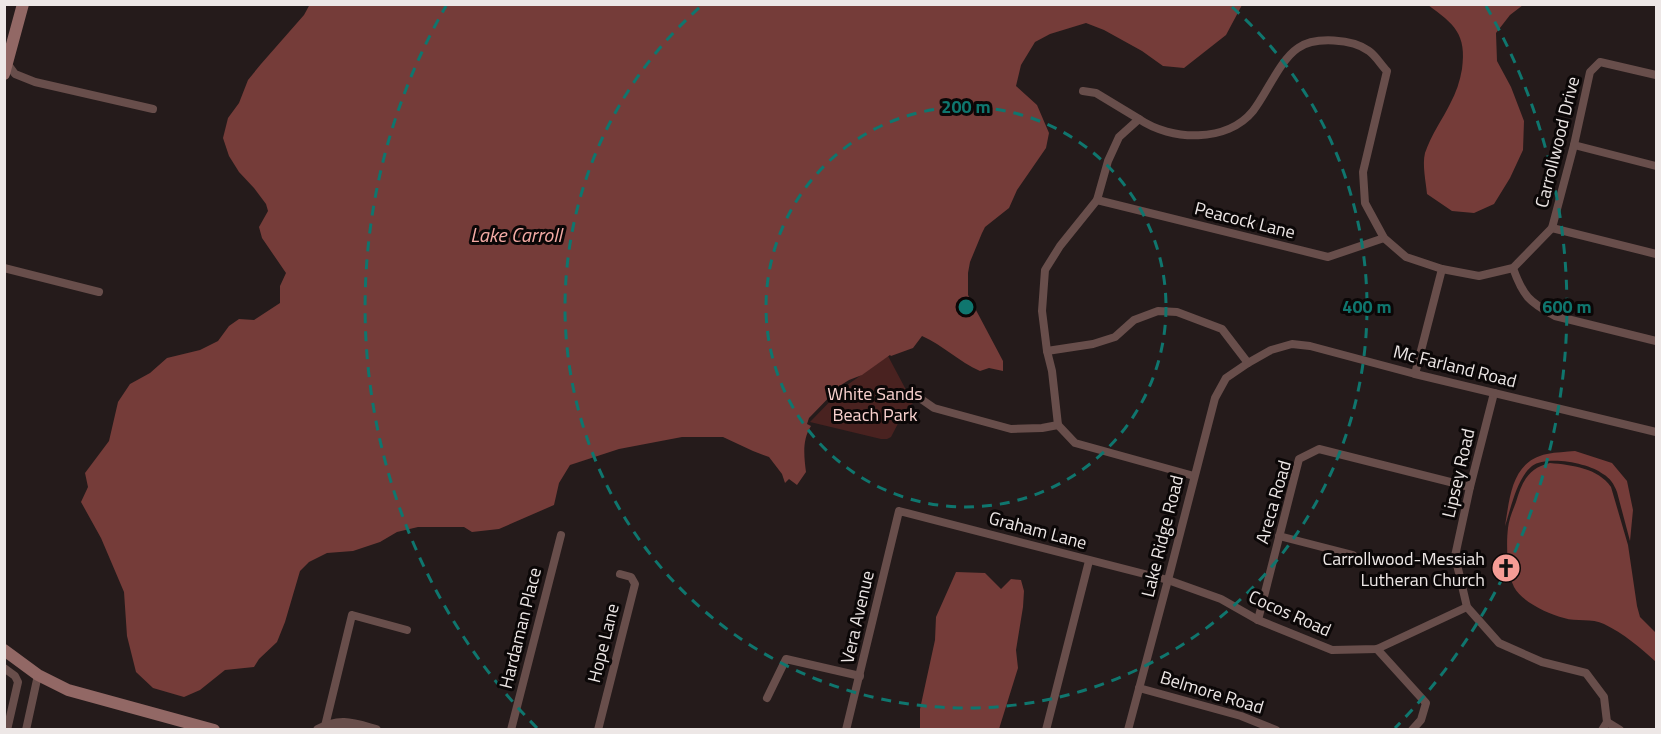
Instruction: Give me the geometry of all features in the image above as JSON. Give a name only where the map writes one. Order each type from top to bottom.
[{"type":"main road","points":[[6,68],[8,50],[23,4]]},
{"type":"main road","points":[[4,650],[38,675],[68,690],[193,727],[214,729]]},
{"type":"street","points":[[1083,91],[1096,93],[1147,124],[1181,135],[1209,135],[1237,126],[1252,112],[1285,62],[1299,47],[1318,40],[1341,40],[1368,50],[1387,71],[1363,172],[1365,203],[1384,238],[1406,257],[1442,269],[1479,276],[1513,268],[1527,298],[1555,316],[1656,341]]},
{"type":"street","name":"Carrollwood Drive","points":[[1513,268],[1552,228],[1590,72],[1600,62],[1656,75]]},
{"type":"street","points":[[6,68],[35,82],[153,109]]},
{"type":"street","points":[[1139,119],[1119,137],[1108,161],[1097,200],[1060,246],[1045,270],[1042,311],[1058,425],[1075,443],[1194,476]]},
{"type":"street","points":[[1574,145],[1656,166]]},
{"type":"street","name":"Peacock Lane","points":[[1097,200],[1328,257],[1384,238]]},
{"type":"street","points":[[1552,228],[1656,254]]},
{"type":"street","points":[[4,268],[99,292]]},
{"type":"street","points":[[1415,374],[1442,269]]},
{"type":"street","points":[[1047,351],[1093,344],[1115,337],[1134,320],[1158,311],[1177,312],[1222,329],[1248,363]]},
{"type":"street","name":"Mc Farland Road","points":[[1248,363],[1271,350],[1292,344],[1310,346],[1415,374],[1656,432]]},
{"type":"street","name":"Lake Ridge Road","points":[[1128,729],[1215,398],[1226,378],[1248,363]]},
{"type":"street","name":"Lipsey Road","points":[[1494,393],[1455,556],[1467,607],[1499,643],[1542,662],[1586,673],[1604,697],[1605,726]]},
{"type":"street","points":[[921,399],[934,408],[1011,429],[1058,425]]},
{"type":"street","name":"Areca Road","points":[[1258,620],[1299,459],[1319,449],[1470,487]]},
{"type":"street","name":"Graham Lane","points":[[899,511],[1168,580]]},
{"type":"street","name":"Vera Avenue","points":[[846,729],[899,511]]},
{"type":"street","name":"Hardaman Place","points":[[511,729],[561,535]]},
{"type":"street","points":[[1280,536],[1353,555]]},
{"type":"street","points":[[1046,729],[1089,561]]},
{"type":"street","name":"Hope Lane","points":[[598,729],[635,584],[631,577],[620,574]]},
{"type":"street","name":"Cocos Road","points":[[1168,580],[1221,598],[1258,620],[1332,650],[1377,649],[1467,607]]},
{"type":"street","points":[[322,728],[352,615],[407,630]]},
{"type":"street","points":[[1377,649],[1426,703],[1421,720],[1412,729]]},
{"type":"street","points":[[767,698],[786,659],[860,676]]},
{"type":"street","points":[[4,668],[15,676],[18,682],[7,729]]},
{"type":"street","points":[[26,729],[38,675]]},
{"type":"street","name":"Belmore Road","points":[[1138,688],[1241,716],[1276,729]]},
{"type":"street","points":[[322,728],[337,722],[376,729]]},
{"type":"street","points":[[1605,726],[1620,729]]},
{"type":"green space","name":"White Sands Beach Park","points":[[888,356],[913,403],[905,410],[891,437],[881,439],[810,422],[843,388]]},
{"type":"water","name":"Lake Carroll","points":[[310,4],[1242,5],[1226,35],[1184,68],[1163,66],[1142,51],[1086,23],[1050,34],[1035,42],[1021,65],[1016,86],[1037,105],[1049,133],[1046,148],[1017,190],[1009,208],[985,227],[970,262],[968,273],[968,295],[1003,361],[1003,371],[989,368],[980,371],[922,336],[913,348],[890,355],[862,375],[841,385],[809,418],[807,424],[811,426],[804,448],[806,472],[797,485],[789,479],[785,483],[782,474],[769,457],[723,437],[682,437],[619,449],[570,465],[559,483],[554,505],[499,529],[472,532],[464,527],[418,527],[397,532],[380,542],[353,551],[327,553],[309,562],[300,571],[277,642],[254,667],[225,670],[200,690],[184,697],[153,688],[136,672],[127,636],[124,592],[101,538],[81,502],[88,487],[85,473],[109,441],[118,402],[130,384],[150,373],[167,358],[200,350],[218,341],[229,326],[239,319],[254,320],[280,303],[280,286],[286,273],[262,238],[259,227],[268,211],[266,204],[239,172],[229,156],[223,138],[228,118],[239,103],[248,80],[304,15]]},
{"type":"water","points":[[1428,5],[1523,5],[1510,15],[1496,33],[1497,61],[1511,87],[1524,121],[1523,150],[1494,204],[1474,213],[1452,211],[1427,194],[1425,153],[1456,91],[1463,57],[1457,31],[1452,24]]},
{"type":"water","points":[[1575,451],[1612,463],[1627,481],[1633,510],[1630,541],[1617,492],[1612,482],[1597,470],[1568,462],[1547,461],[1532,466],[1527,471],[1515,494],[1505,526],[1511,492],[1526,464],[1547,454]]},
{"type":"water","points":[[1550,463],[1576,466],[1592,472],[1611,487],[1628,545],[1640,617],[1656,633],[1656,662],[1632,641],[1611,628],[1599,622],[1569,619],[1551,614],[1523,598],[1514,587],[1508,558],[1507,535],[1510,518],[1527,477],[1536,468]]},
{"type":"water","points":[[956,572],[985,573],[1001,589],[1011,579],[1021,580],[1024,591],[1016,650],[1018,668],[999,729],[920,729],[920,709],[935,640],[936,617]]},
{"type":"place","name":"Carrollwood-Messiah Lutheran Church","points":[[1506,568]]}]
